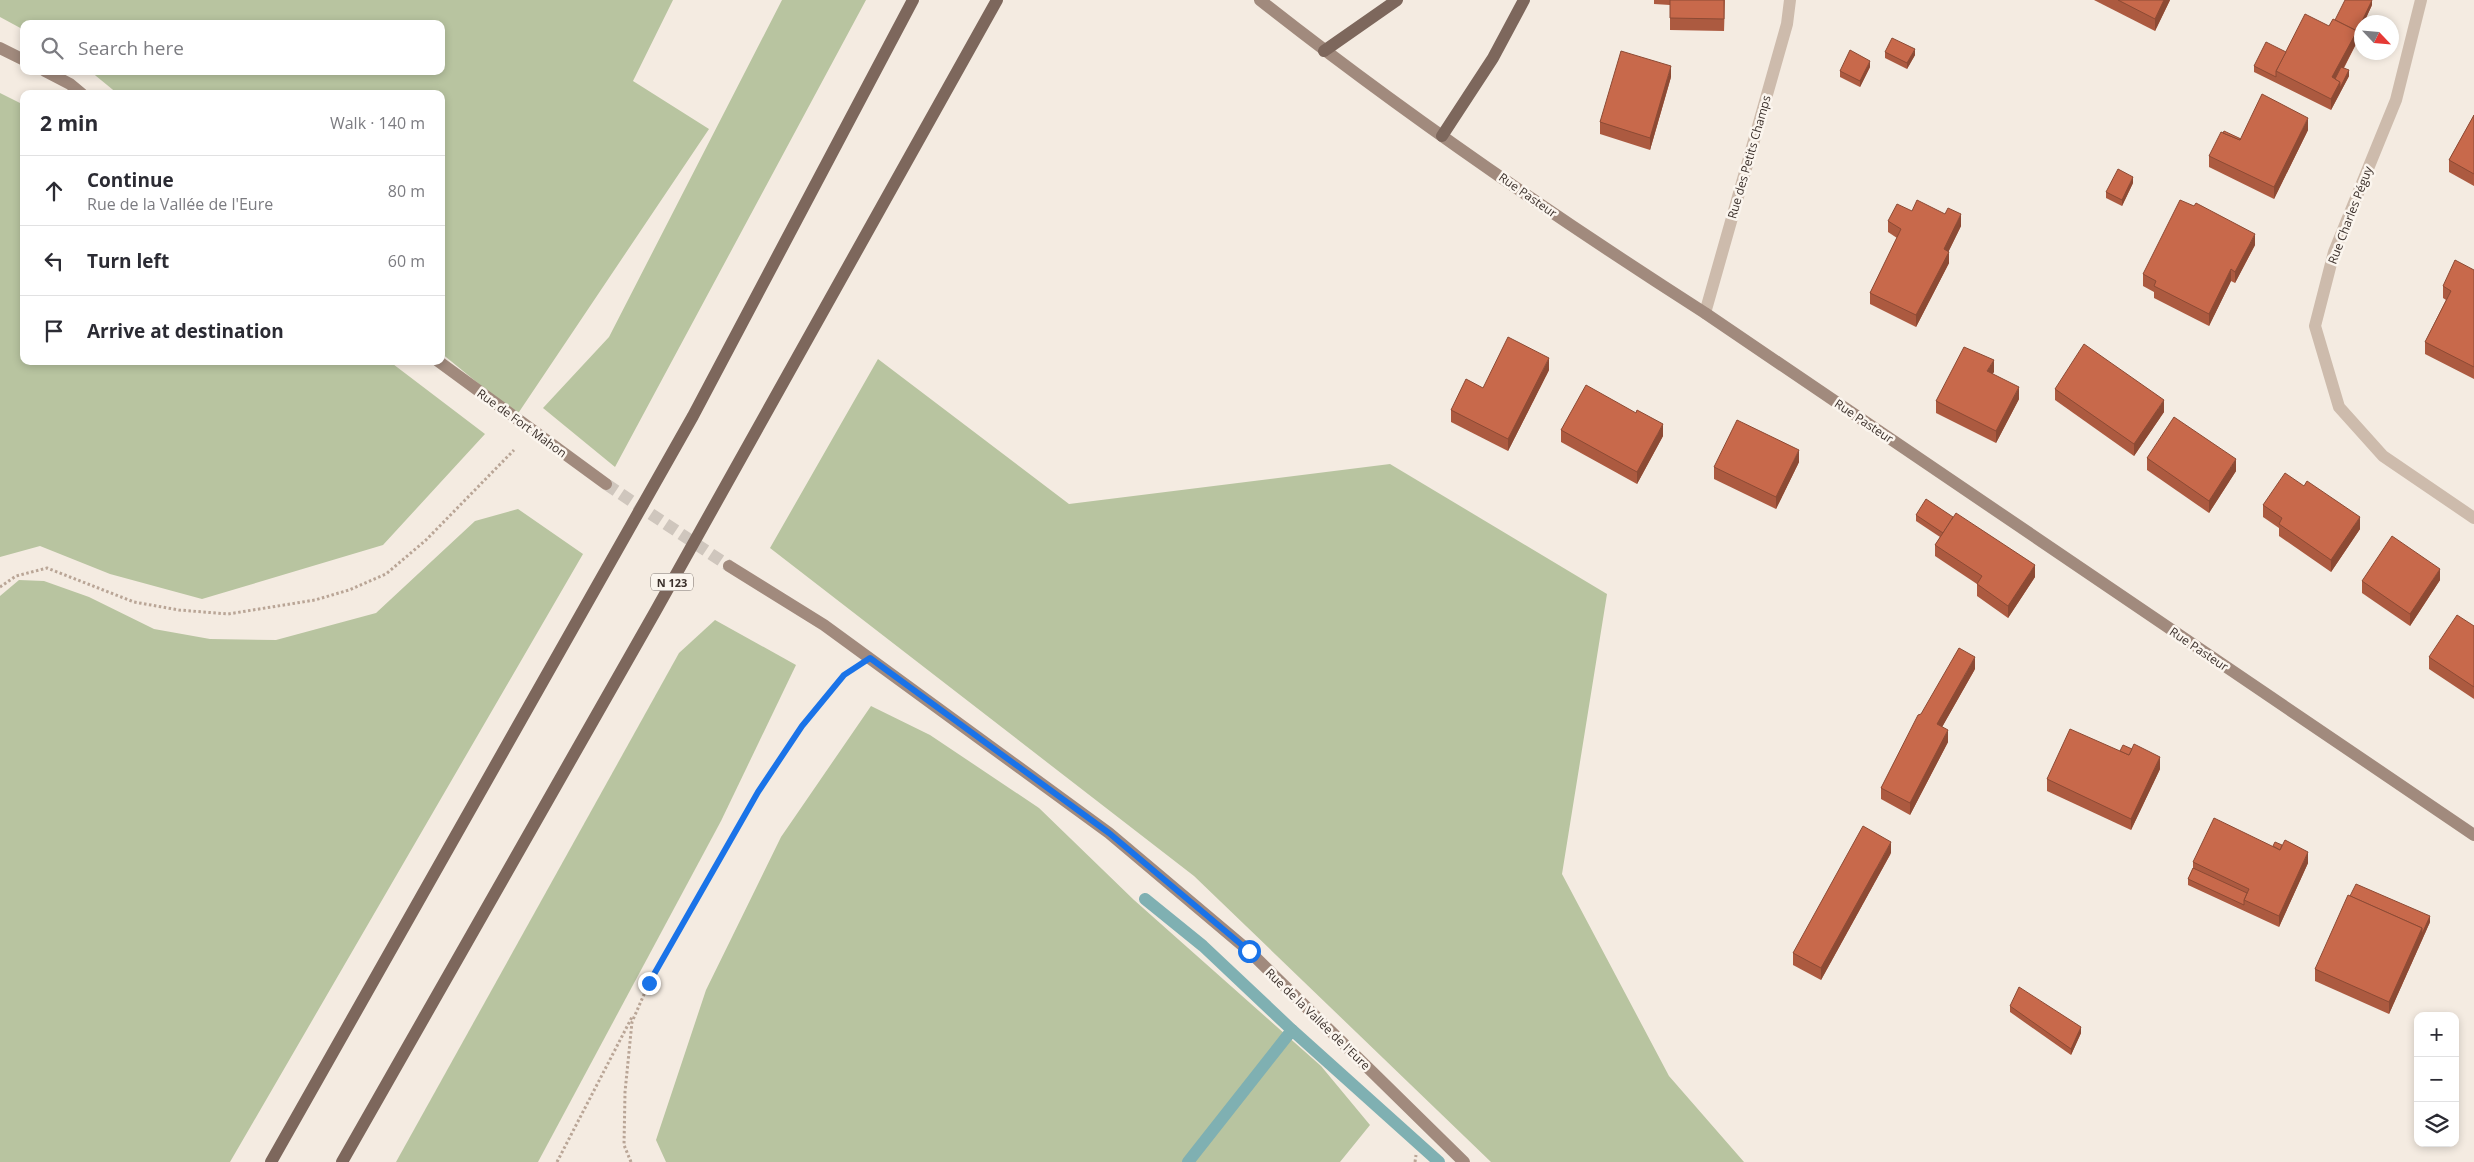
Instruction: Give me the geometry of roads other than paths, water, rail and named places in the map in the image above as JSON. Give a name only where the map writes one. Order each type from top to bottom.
[{"type":"main road","points":[[271,1162],[693,416],[913,0]]},
{"type":"main road","name":"N 123","points":[[342,1162],[698,536],[997,0]]},
{"type":"main road","points":[[1324,51],[1397,0]]},
{"type":"main road","points":[[1442,136],[1493,58],[1524,0]]},
{"type":"street","name":"Rue Pasteur","points":[[1260,0],[1324,51],[1442,136],[1614,255],[1705,313],[2474,835]]},
{"type":"street","name":"Rue des Petits Champs","points":[[1705,313],[1710,288],[1787,24],[1790,0]]},
{"type":"street","name":"Rue Charles Péguy","points":[[2421,0],[2396,100],[2334,252],[2315,326],[2339,407],[2383,456],[2474,518]]},
{"type":"street","points":[[0,48],[20,58]]},
{"type":"street","points":[[53,75],[77,90]]},
{"type":"street","name":"Rue de Fort Mahon","points":[[443,365],[606,484]]},
{"type":"street","name":"Rue de la Vallée de l'Eure","points":[[729,566],[824,625],[1109,833],[1249,951],[1464,1162]]},
{"type":"waterway","points":[[1145,899],[1203,946],[1292,1030]]},
{"type":"waterway","points":[[1188,1162],[1292,1030],[1439,1162]]},
{"type":"tunnel","points":[[606,484],[729,566]]}]
